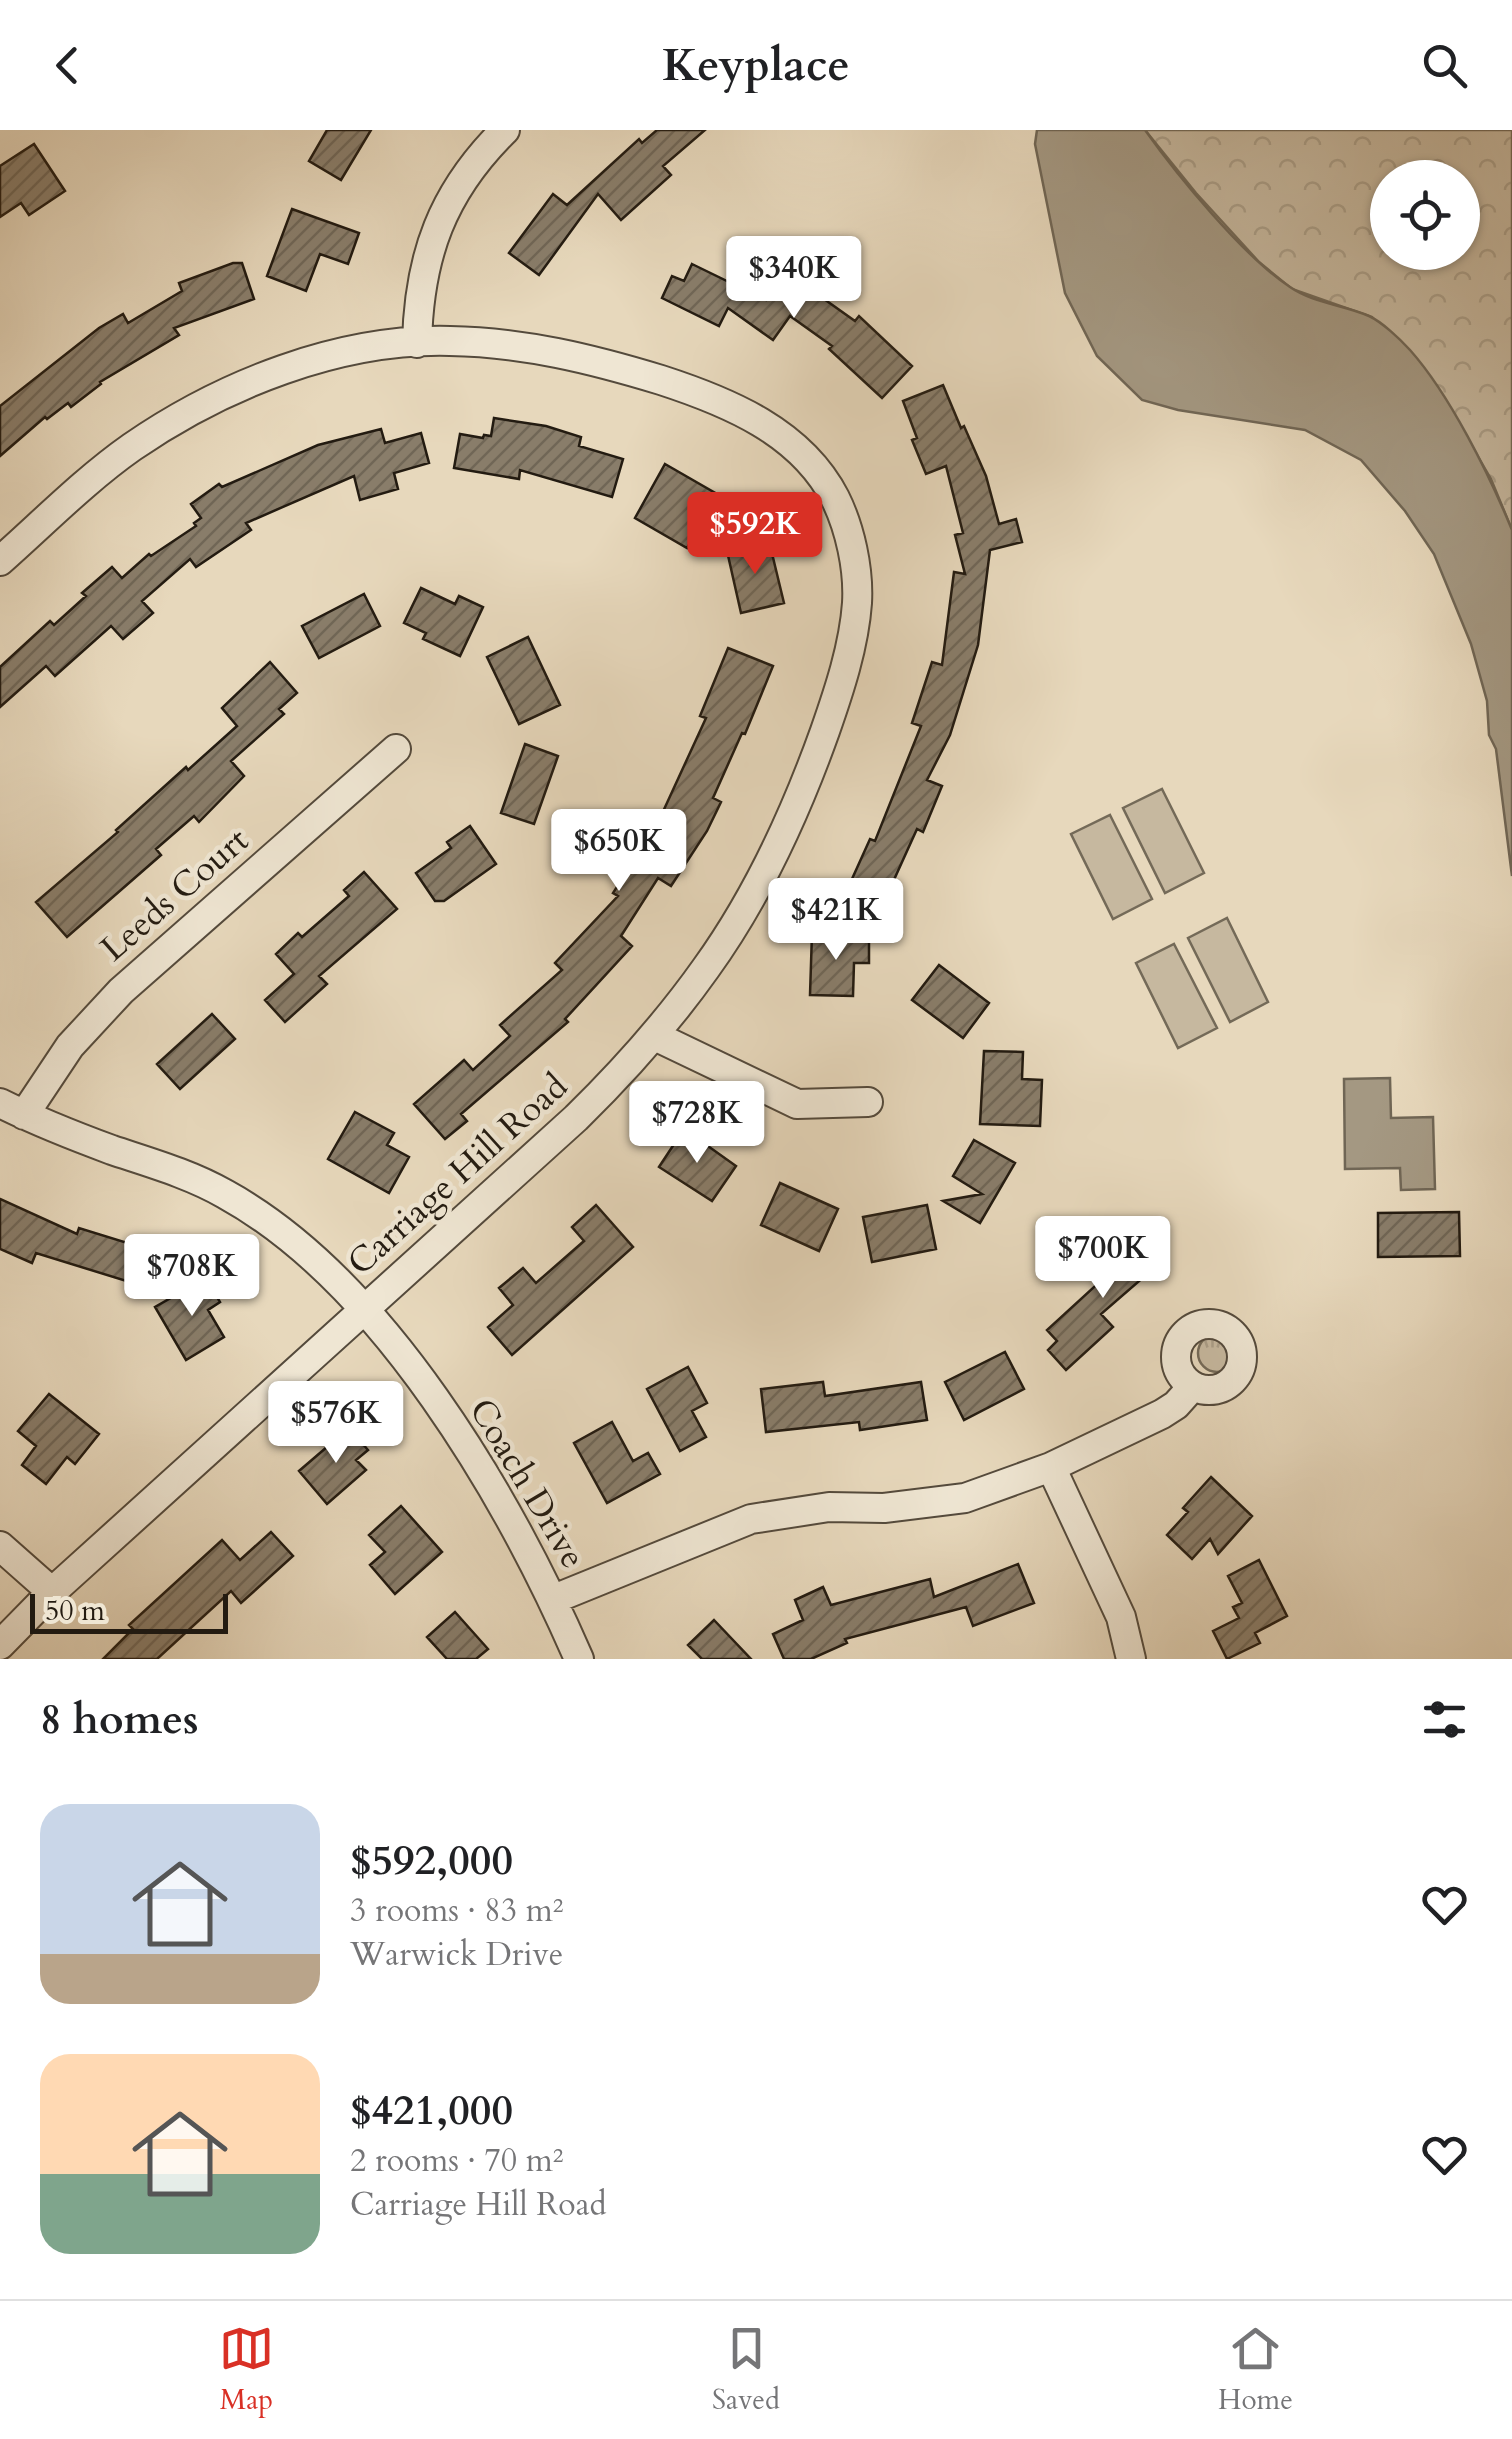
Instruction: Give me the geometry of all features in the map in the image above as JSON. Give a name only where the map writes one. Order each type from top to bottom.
[{"type":"street","points":[[417,343],[428,252],[439,222],[470,168],[505,130]]},
{"type":"street","name":"Carriage Hill Road","points":[[0,561],[127,451],[204,404],[288,368],[356,351],[449,341],[569,354],[676,385],[758,420],[806,458],[834,497],[850,543],[856,577],[856,610],[836,698],[806,784],[778,847],[708,966],[654,1036],[576,1118],[52,1592],[0,1645]]},
{"type":"street","name":"Leeds Court","points":[[12,1109],[121,991],[396,749]]},
{"type":"street","points":[[654,1036],[797,1104],[868,1102]]},
{"type":"street","name":"Coach Drive","points":[[12,1109],[226,1194],[264,1218],[315,1260],[404,1358],[460,1434],[508,1512],[580,1659]]},
{"type":"street","points":[[554,1600],[751,1519],[829,1508],[884,1508],[965,1498],[1052,1467],[1162,1414],[1193,1386]]},
{"type":"street","points":[[1052,1467],[1121,1617],[1131,1659]]},
{"type":"street","points":[[0,1546],[52,1592]]},
{"type":"green space","points":[[1145,130],[1512,130],[1512,530],[1491,479],[1449,407],[1372,317],[1292,289],[1259,262]]},
{"type":"green space","points":[[1162,789],[1204,873],[1165,893],[1123,808]]},
{"type":"green space","points":[[1110,815],[1152,899],[1113,919],[1071,834]]},
{"type":"green space","points":[[1227,918],[1268,1002],[1230,1022],[1188,938]]},
{"type":"green space","points":[[1174,944],[1217,1028],[1178,1048],[1136,963]]},
{"type":"green space","points":[[1217,1334],[1230,1340],[1236,1353],[1230,1366],[1217,1372],[1204,1366],[1198,1353],[1204,1340]]},
{"type":"shaded area","points":[[1037,130],[1145,130],[1212,214],[1252,256],[1309,297],[1379,322],[1410,350],[1440,389],[1480,460],[1512,530],[1512,876],[1487,701],[1471,644],[1434,554],[1405,511],[1361,460],[1305,430],[1178,410],[1142,400],[1097,356],[1065,293],[1035,144]]},
{"type":"shaded area","points":[[1390,1078],[1391,1118],[1433,1117],[1435,1189],[1401,1190],[1400,1168],[1345,1169],[1344,1079]]},
{"type":"building","points":[[327,130],[371,130],[341,180],[309,161]]},
{"type":"building","points":[[657,130],[705,130],[663,166],[671,175],[621,220],[598,194],[539,275],[509,253],[553,194],[567,205],[639,139],[642,143]]},
{"type":"building","points":[[34,144],[65,191],[29,215],[21,203],[0,217],[0,166]]},
{"type":"building","points":[[292,209],[359,233],[348,264],[320,254],[306,291],[267,276]]},
{"type":"building","points":[[242,263],[254,299],[174,328],[179,335],[100,382],[71,407],[68,403],[45,417],[0,456],[0,406],[99,328],[123,314],[128,323],[182,291],[179,283]]},
{"type":"building","points":[[692,264],[766,300],[786,272],[855,321],[859,316],[912,366],[882,398],[829,349],[832,346],[790,316],[773,340],[728,308],[719,326],[662,298],[672,276],[684,281]]},
{"type":"building","points":[[943,385],[986,476],[999,524],[1016,519],[1022,542],[990,550],[978,645],[950,735],[927,780],[942,786],[923,832],[917,829],[878,915],[843,899],[870,839],[875,841],[921,726],[912,723],[932,662],[942,665],[954,572],[965,574],[955,535],[963,533],[946,466],[926,474],[912,440],[917,438],[903,401]]},
{"type":"building","points":[[494,418],[546,426],[581,437],[579,446],[623,459],[612,497],[520,470],[519,479],[454,468],[460,434],[491,436]]},
{"type":"building","points":[[381,429],[385,443],[421,433],[429,463],[394,473],[398,489],[360,500],[354,476],[246,523],[251,530],[196,567],[190,559],[142,601],[153,613],[123,639],[111,626],[55,676],[46,666],[0,707],[0,667],[50,621],[54,625],[112,567],[122,578],[149,554],[196,526],[194,523],[201,518],[191,504],[219,484],[222,487],[318,445]]},
{"type":"building","points":[[665,464],[717,494],[687,548],[635,518]]},
{"type":"building","points":[[769,541],[784,603],[741,613],[727,551]]},
{"type":"building","points":[[421,588],[455,604],[459,596],[483,607],[460,656],[423,639],[426,633],[404,623]]},
{"type":"building","points":[[364,594],[380,626],[319,658],[302,626]]},
{"type":"building","points":[[528,637],[560,705],[519,724],[487,657]]},
{"type":"building","points":[[728,648],[773,666],[713,798],[721,802],[707,831],[671,886],[658,878],[621,936],[632,946],[565,1019],[568,1022],[461,1114],[467,1121],[445,1139],[414,1104],[464,1060],[473,1070],[510,1036],[500,1025],[562,970],[555,963],[618,896],[613,893],[633,862],[619,853],[640,820],[655,829],[706,718],[700,716]]},
{"type":"building","points":[[270,662],[297,693],[279,709],[284,714],[231,761],[244,776],[199,822],[194,816],[156,849],[161,855],[67,937],[36,902],[237,726],[222,708]]},
{"type":"building","points":[[525,744],[558,756],[534,824],[501,813]]},
{"type":"building","points":[[470,826],[496,864],[444,901],[435,901],[416,873],[451,848],[447,842]]},
{"type":"building","points":[[364,872],[397,909],[319,976],[327,984],[285,1022],[265,1000],[294,974],[276,954],[349,896],[344,890]]},
{"type":"building","points":[[812,933],[869,935],[869,963],[854,963],[853,996],[810,995]]},
{"type":"building","points":[[939,965],[989,1003],[963,1038],[912,1000]]},
{"type":"building","points":[[212,1014],[235,1039],[180,1089],[157,1064]]},
{"type":"building","points":[[984,1051],[1023,1052],[1022,1079],[1042,1080],[1040,1126],[980,1124]]},
{"type":"building","points":[[355,1112],[394,1133],[387,1145],[409,1157],[389,1193],[328,1159]]},
{"type":"building","points":[[684,1129],[736,1166],[712,1201],[659,1167]]},
{"type":"building","points":[[974,1140],[1015,1163],[980,1223],[943,1201],[982,1194],[953,1176]]},
{"type":"building","points":[[780,1183],[838,1209],[819,1251],[761,1225]]},
{"type":"building","points":[[0,1199],[77,1234],[79,1228],[147,1249],[136,1284],[36,1253],[32,1263],[0,1249]]},
{"type":"building","points":[[596,1205],[633,1247],[512,1355],[488,1327],[513,1305],[499,1288],[523,1268],[536,1283],[584,1241],[572,1227]]},
{"type":"building","points":[[927,1205],[936,1249],[872,1262],[863,1217]]},
{"type":"building","points":[[1459,1212],[1460,1256],[1378,1257],[1378,1213]]},
{"type":"building","points":[[1146,1231],[1168,1256],[1101,1314],[1113,1327],[1066,1370],[1048,1350],[1057,1341],[1047,1330],[1104,1278],[1099,1272]]},
{"type":"building","points":[[206,1278],[220,1302],[208,1310],[224,1337],[186,1360],[155,1307]]},
{"type":"building","points":[[1005,1352],[1024,1389],[964,1420],[945,1382]]},
{"type":"building","points":[[688,1367],[707,1403],[692,1411],[706,1437],[680,1451],[647,1389]]},
{"type":"building","points":[[823,1382],[825,1396],[921,1382],[927,1420],[860,1430],[859,1422],[766,1432],[761,1389]]},
{"type":"building","points":[[49,1394],[99,1434],[75,1464],[67,1457],[46,1484],[22,1465],[36,1446],[18,1431]]},
{"type":"building","points":[[612,1422],[633,1461],[648,1453],[660,1474],[607,1503],[574,1443]]},
{"type":"building","points":[[349,1428],[368,1450],[356,1460],[366,1470],[327,1504],[299,1471]]},
{"type":"building","points":[[1211,1477],[1252,1516],[1218,1554],[1210,1539],[1192,1559],[1167,1535],[1188,1512],[1183,1508]]},
{"type":"building","points":[[401,1506],[442,1552],[395,1594],[370,1565],[385,1552],[369,1535]]},
{"type":"building","points":[[271,1532],[293,1556],[241,1603],[231,1591],[157,1659],[103,1659],[133,1629],[129,1625],[222,1540],[240,1560]]},
{"type":"building","points":[[1259,1560],[1287,1616],[1255,1633],[1260,1643],[1227,1659],[1213,1631],[1239,1618],[1233,1607],[1242,1603],[1228,1576]]},
{"type":"building","points":[[1018,1564],[1034,1603],[973,1626],[966,1607],[845,1639],[847,1643],[811,1659],[784,1659],[773,1634],[803,1620],[795,1600],[823,1587],[831,1605],[930,1579],[934,1597]]},
{"type":"building","points":[[455,1612],[488,1649],[476,1659],[447,1659],[427,1637]]},
{"type":"building","points":[[714,1620],[751,1659],[702,1659],[688,1645]]}]
